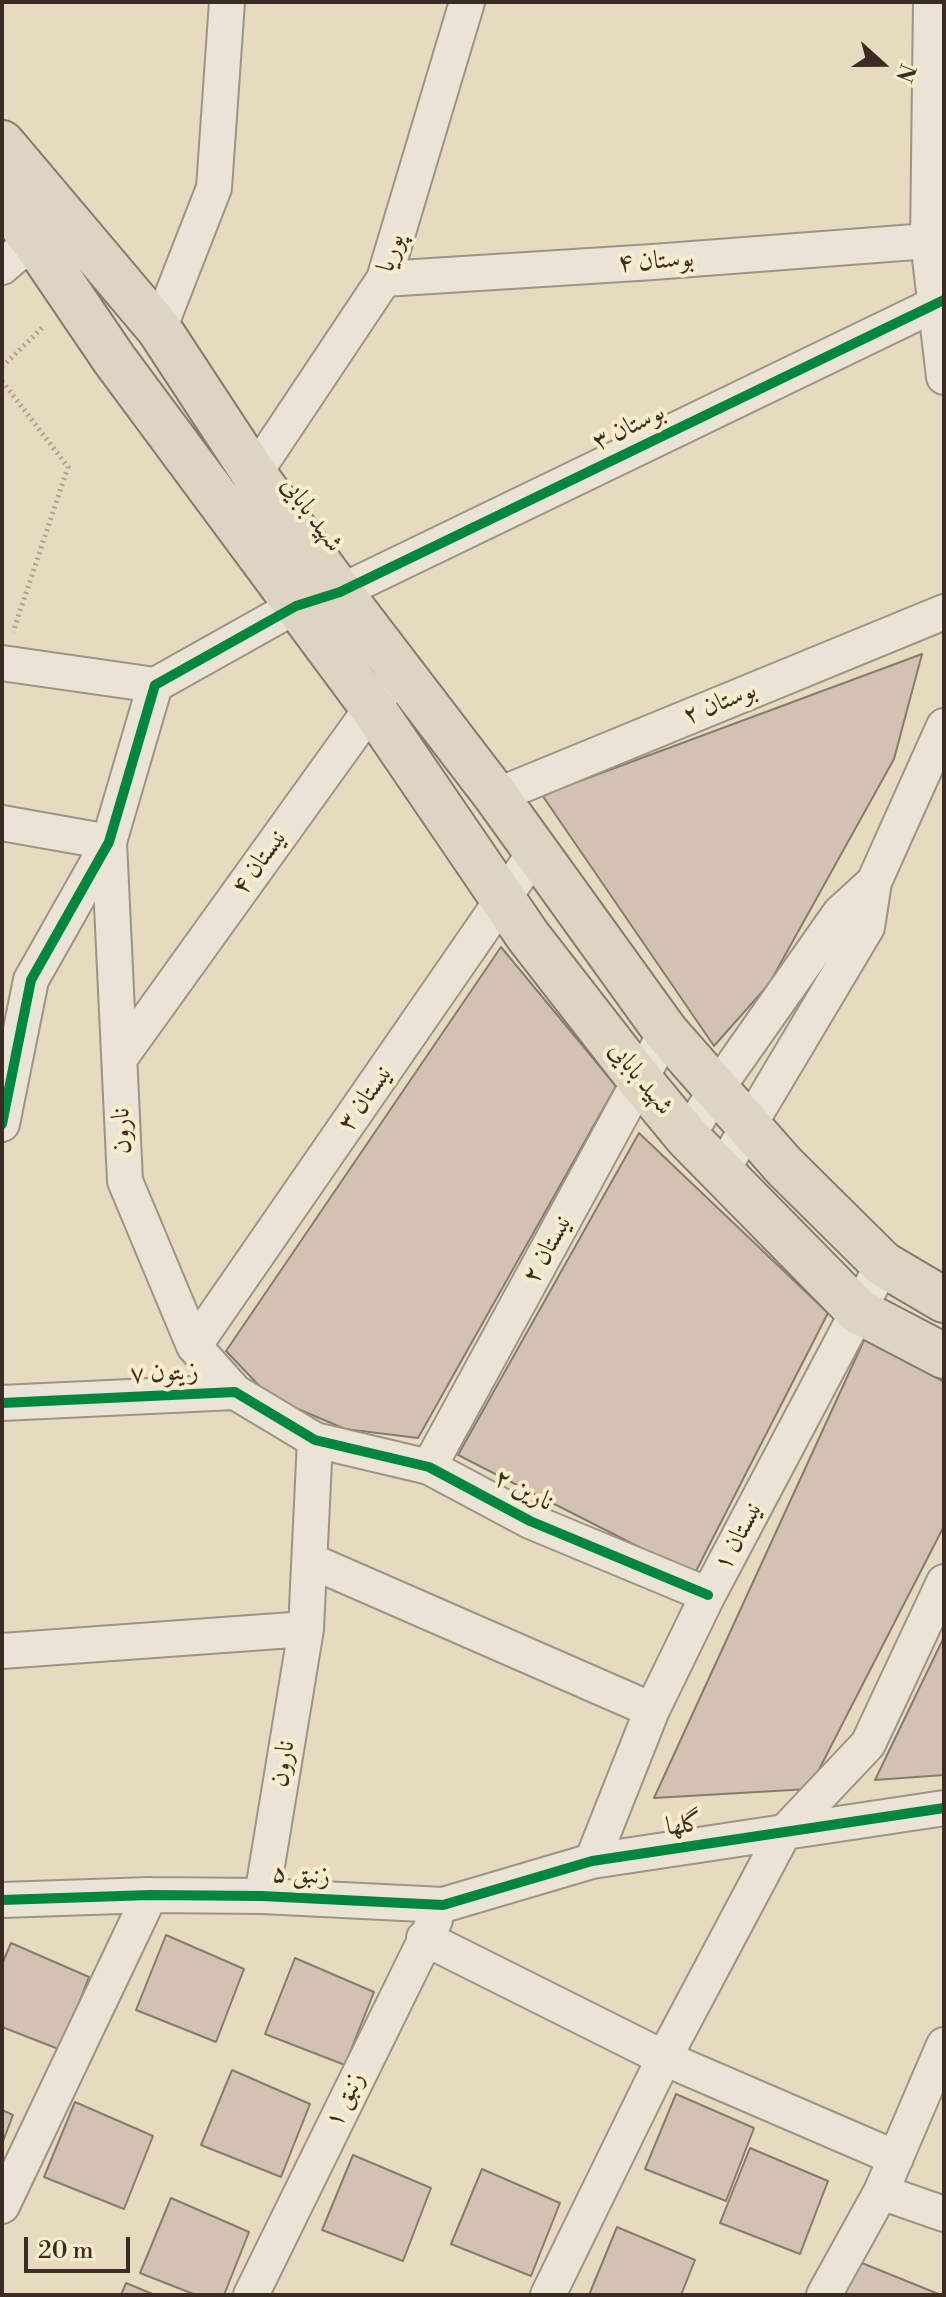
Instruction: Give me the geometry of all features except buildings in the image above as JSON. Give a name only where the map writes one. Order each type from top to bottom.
[{"type":"main road","name":"شهید بابایی","points":[[2,143],[33,240],[159,329],[254,474],[496,796],[666,1032],[748,1127],[883,1264],[944,1300]]},
{"type":"main road","name":"شهید بابایی","points":[[2,199],[114,359],[372,707],[503,900],[640,1080],[687,1137],[858,1311],[944,1356]]},
{"type":"street","points":[[159,329],[214,188],[227,2]]},
{"type":"street","name":"پوریا","points":[[254,474],[384,279],[467,2]]},
{"type":"street","points":[[931,2],[928,241],[940,302],[944,377]]},
{"type":"street","name":"بوستان ۴","points":[[384,279],[928,241]]},
{"type":"street","name":"بوستان ۳","points":[[155,685],[296,606],[340,592],[940,302]]},
{"type":"street","name":"بوستان ۲","points":[[496,796],[944,612]]},
{"type":"street","points":[[2,663],[155,685],[109,842],[16,978],[2,1124]]},
{"type":"street","name":"نیستان ۴","points":[[120,1058],[400,668]]},
{"type":"street","points":[[687,1137],[715,1091],[840,913],[874,882],[933,780],[944,726]]},
{"type":"street","points":[[2,823],[109,842]]},
{"type":"street","name":"نارون","points":[[109,842],[125,1181],[194,1346],[235,1392]]},
{"type":"street","name":"نیستان ۳","points":[[194,1346],[536,851]]},
{"type":"street","points":[[721,1172],[867,927],[874,882]]},
{"type":"street","name":"نیستان ۲","points":[[429,1467],[666,1032]]},
{"type":"street","name":"نیستان ۱","points":[[592,1861],[652,1710],[708,1595],[883,1264]]},
{"type":"street","name":"زیتون ۷","points":[[2,1403],[235,1392],[315,1440]]},
{"type":"street","name":"نارون","points":[[262,1896],[306,1629],[315,1440]]},
{"type":"street","name":"نارین ۲","points":[[315,1440],[429,1467],[530,1521],[708,1595]]},
{"type":"street","points":[[311,1561],[652,1710]]},
{"type":"street","points":[[548,2295],[664,2058],[783,1834],[868,1744],[944,1582]]},
{"type":"street","points":[[2,1651],[306,1629]]},
{"type":"street","name":"گلها","points":[[592,1861],[944,1808]]},
{"type":"street","name":"زنبق ۵","points":[[2,1900],[150,1895],[262,1896],[443,1905],[592,1861]]},
{"type":"street","points":[[2,2206],[150,1895]]},
{"type":"street","name":"زنبق ۱","points":[[251,2295],[424,1938],[443,1905]]},
{"type":"street","points":[[424,1938],[664,2058],[896,2158]]},
{"type":"street","points":[[824,2295],[881,2192],[944,2045]]},
{"type":"street","points":[[881,2192],[944,2214]]},
{"type":"path","points":[[2,381],[68,467],[2,663]]},
{"type":"cycle path","points":[[2,1124],[31,980],[109,842],[155,685],[296,606],[340,592],[944,300]]},
{"type":"cycle path","points":[[2,1403],[235,1392],[315,1440],[429,1467],[530,1521],[708,1595]]},
{"type":"cycle path","points":[[2,1900],[150,1895],[262,1896],[443,1905],[592,1861],[944,1808]]}]
